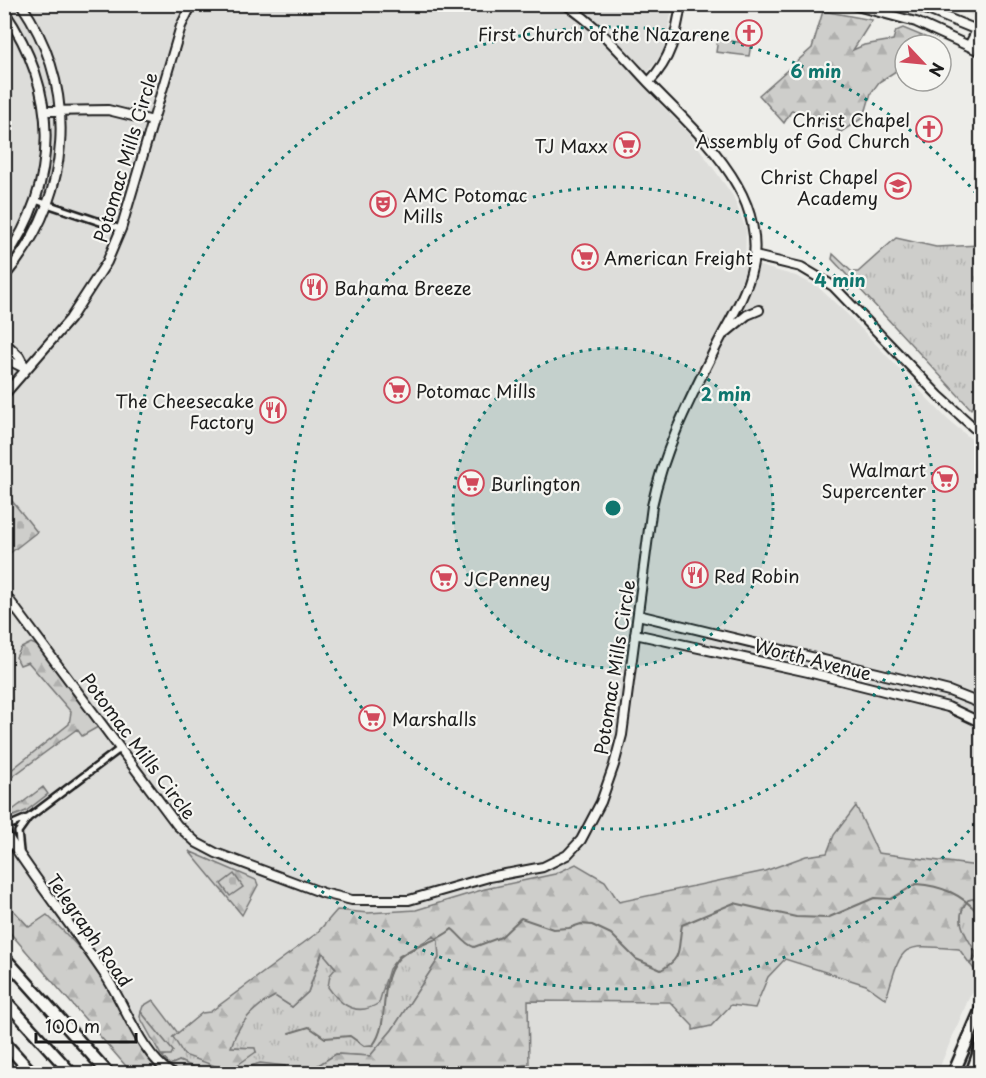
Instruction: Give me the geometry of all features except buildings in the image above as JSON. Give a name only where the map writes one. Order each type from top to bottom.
[{"type":"highway","points":[[4,957],[109,1074]]},
{"type":"highway","points":[[4,999],[72,1074]]},
{"type":"highway","points":[[953,1074],[981,1007]]},
{"type":"highway","points":[[4,1042],[32,1074]]},
{"type":"highway","points":[[971,1074],[981,1044]]},
{"type":"highway","points":[[4,1050],[32,1074]]},
{"type":"street","name":"Potomac Mills Circle","points":[[4,395],[84,300],[107,262],[121,229],[181,26],[192,4]]},
{"type":"street","name":"Potomac Mills Circle","points":[[4,593],[122,747],[177,825],[207,849],[342,899],[409,900],[489,877],[543,867],[558,861],[575,848],[601,802],[614,767],[622,735],[652,506],[660,474],[676,428],[743,294],[755,256],[750,216],[737,184],[688,122],[597,28],[565,4]]},
{"type":"street","points":[[649,82],[660,70],[673,49],[681,4]]},
{"type":"street","points":[[849,4],[916,22],[981,52]]},
{"type":"street","points":[[914,4],[979,31],[969,46]]},
{"type":"street","points":[[4,277],[30,241],[48,204],[60,151],[62,111],[52,64],[24,7]]},
{"type":"street","points":[[4,10],[22,36],[34,64],[46,111],[46,143],[35,200],[20,236],[4,260]]},
{"type":"street","points":[[46,111],[120,111],[153,121]]},
{"type":"street","points":[[35,200],[121,229]]},
{"type":"street","points":[[755,256],[801,267],[832,286],[939,396],[981,435]]},
{"type":"street","points":[[721,337],[744,317],[759,310]]},
{"type":"street","points":[[4,342],[18,354],[26,369]]},
{"type":"street","points":[[4,358],[26,369]]},
{"type":"street","name":"Worth Avenue","points":[[638,615],[949,691],[981,704]]},
{"type":"street","name":"Worth Avenue","points":[[635,634],[948,707],[981,723]]},
{"type":"street","points":[[4,824],[13,824],[28,818],[122,747]]},
{"type":"street","points":[[20,856],[18,834],[28,818]]},
{"type":"street","name":"Telegraph Road","points":[[4,831],[105,975],[151,1053],[172,1074]]},
{"type":"shaded area","name":"Potomac Mills","points":[[5,5],[673,5],[663,52],[640,83],[689,134],[733,196],[746,229],[745,262],[796,276],[818,287],[847,314],[947,419],[981,447],[981,869],[978,866],[878,853],[834,835],[827,853],[806,856],[765,871],[619,902],[605,881],[576,864],[555,874],[485,889],[416,910],[368,913],[337,910],[317,933],[210,1012],[202,1013],[131,1072],[5,927]]},
{"type":"shaded area","points":[[946,5],[981,5],[981,19]]},
{"type":"shaded area","points":[[915,945],[959,949],[981,978],[981,982],[969,998],[937,1073],[696,1074],[640,1064],[530,1069],[528,1001],[670,1002],[693,1026],[693,1030],[711,1026],[731,1005],[755,1007],[768,977],[785,959],[866,985],[885,998],[897,961],[905,951]]},
{"type":"green space","points":[[823,11],[872,20],[853,50],[864,45],[893,40],[893,73],[879,82],[871,93],[864,117],[841,132],[792,110],[784,123],[759,95],[812,48]]},
{"type":"green space","points":[[903,28],[915,33],[895,33]]},
{"type":"green space","points":[[718,39],[751,44],[749,56],[716,52]]},
{"type":"green space","points":[[896,238],[936,247],[981,245],[981,390],[976,394],[978,401],[971,409],[832,259],[833,254],[852,272],[858,272]]},
{"type":"green space","points":[[8,496],[37,532],[5,557],[5,499]]},
{"type":"green space","points":[[31,643],[38,646],[98,727],[82,736],[77,729],[5,782],[5,775],[69,724],[71,712],[28,662],[20,665],[16,657],[21,648]]},
{"type":"green space","points":[[43,787],[48,794],[26,811],[14,816],[10,812]]},
{"type":"green space","points":[[856,806],[878,853],[978,866],[981,869],[981,897],[968,900],[961,914],[962,927],[976,953],[970,964],[959,949],[914,948],[901,957],[896,966],[886,999],[866,985],[785,959],[768,977],[755,1008],[731,1005],[711,1026],[693,1030],[693,1026],[670,1002],[528,1001],[529,1064],[479,1074],[297,1073],[296,1070],[317,1066],[336,1054],[370,1056],[392,1030],[439,958],[438,941],[434,936],[399,956],[389,969],[379,1003],[364,1009],[344,1004],[328,987],[330,975],[336,968],[322,952],[308,992],[292,1007],[275,996],[260,1005],[242,1023],[231,1047],[255,1048],[256,1052],[229,1071],[184,1055],[173,1037],[202,1013],[210,1012],[317,933],[337,910],[368,913],[416,910],[485,889],[555,874],[576,864],[605,881],[619,902],[765,871],[806,856],[827,853],[834,835]]},
{"type":"green space","points":[[189,851],[256,880],[258,885],[242,915]]},
{"type":"green space","points":[[234,874],[243,887],[230,896],[221,884]]},
{"type":"green space","points":[[981,897],[981,978],[970,964],[976,958],[962,929],[961,915],[968,900]]},
{"type":"green space","points":[[5,901],[29,927],[47,915],[77,945],[103,978],[144,1053],[163,1073],[132,1073],[5,927]]},
{"type":"green space","points":[[434,936],[438,940],[439,958],[392,1030],[370,1056],[336,1054],[317,1066],[297,1070],[297,1073],[263,1064],[228,1073],[209,1073],[179,1061],[170,1065],[161,1055],[164,1056],[173,1051],[141,1012],[143,1006],[153,1000],[178,1033],[173,1037],[256,1052],[254,1048],[231,1047],[237,1030],[253,1010],[275,996],[292,1007],[308,992],[323,952],[336,969],[385,989],[391,970],[401,955],[415,944]]},
{"type":"green space","points":[[141,1012],[173,1051],[171,1055],[161,1055],[140,1017]]},
{"type":"green space","points":[[179,1061],[208,1073],[180,1073],[170,1065]]},
{"type":"green space","points":[[260,1063],[285,1066],[287,1073],[230,1073]]},
{"type":"waterway","points":[[289,1033],[309,1027],[325,1038],[350,1036],[364,1046],[373,1045],[381,1028],[388,978],[396,961],[411,950],[437,939],[452,929],[465,942],[474,947],[501,937],[521,918],[553,929],[569,928],[581,924],[592,925],[611,934],[636,959],[661,970],[673,961],[678,952],[682,925],[734,903],[796,917],[827,918],[874,898],[891,899],[916,884],[951,892],[966,901],[979,914]]},
{"type":"place","name":"First Church of the Nazarene","points":[[749,33]]},
{"type":"place","name":"Christ Chapel Assembly of God Church","points":[[929,129]]},
{"type":"place","name":"TJ Maxx","points":[[627,145]]},
{"type":"place","name":"Christ Chapel Academy","points":[[898,186]]},
{"type":"place","name":"AMC Potomac Mills","points":[[383,204]]},
{"type":"place","name":"American Freight","points":[[585,257]]},
{"type":"place","name":"Bahama Breeze","points":[[314,287]]},
{"type":"place","name":"Potomac Mills","points":[[397,390]]},
{"type":"place","name":"The Cheesecake Factory","points":[[273,410]]},
{"type":"place","name":"Walmart Supercenter","points":[[945,479]]},
{"type":"place","name":"Burlington","points":[[471,483]]},
{"type":"place","name":"Red Robin","points":[[695,575]]},
{"type":"place","name":"JCPenney","points":[[444,578]]},
{"type":"place","name":"Marshalls","points":[[372,718]]}]
